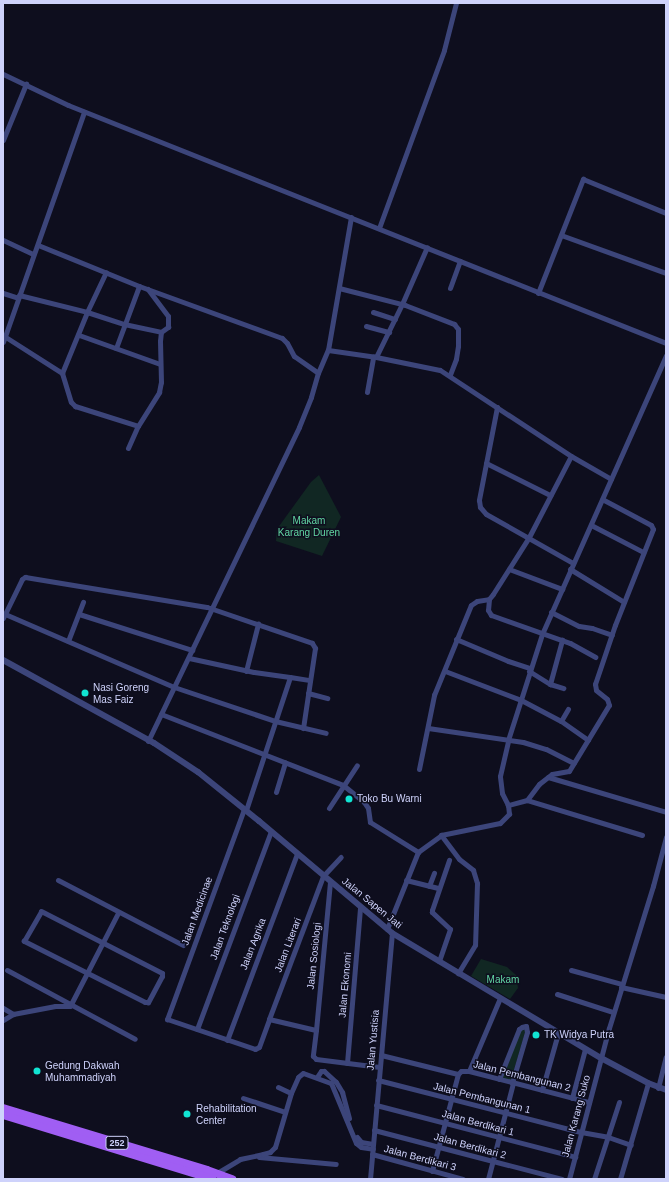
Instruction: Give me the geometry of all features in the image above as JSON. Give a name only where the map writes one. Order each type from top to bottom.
[{"type":"main road","name":"252","points":[[3,1108],[214,1176]]},
{"type":"main road","name":"252","points":[[3,1115],[214,1176],[232,1179]]},
{"type":"street","points":[[379,228],[444,50],[456,3]]},
{"type":"street","points":[[3,74],[84,112],[666,343]]},
{"type":"street","points":[[3,140],[26,84]]},
{"type":"street","points":[[3,342],[84,112]]},
{"type":"street","points":[[538,293],[584,179],[666,213]]},
{"type":"street","points":[[148,741],[299,427],[318,373],[328,350],[351,217]]},
{"type":"street","points":[[561,235],[666,273]]},
{"type":"street","points":[[3,240],[33,254]]},
{"type":"street","points":[[38,245],[139,286],[282,338],[287,343],[294,356],[318,373]]},
{"type":"street","points":[[368,392],[375,357],[395,319],[427,248]]},
{"type":"street","points":[[450,288],[460,261]]},
{"type":"street","points":[[62,373],[87,312],[106,272]]},
{"type":"street","points":[[116,348],[139,286]]},
{"type":"street","points":[[339,288],[402,304],[452,323],[457,327],[458,346],[456,359],[450,375]]},
{"type":"street","points":[[128,448],[138,426],[159,392],[162,382],[160,364],[162,332],[168,327],[168,316],[148,289]]},
{"type":"street","points":[[3,293],[87,312],[124,324],[162,332]]},
{"type":"street","points":[[373,312],[395,319]]},
{"type":"street","points":[[366,326],[388,332]]},
{"type":"street","points":[[79,334],[160,364]]},
{"type":"street","points":[[4,336],[62,373],[71,402],[75,406],[138,426]]},
{"type":"street","points":[[328,350],[431,367],[450,375],[571,456],[611,479]]},
{"type":"street","points":[[161,714],[343,785],[364,802],[368,808],[370,822],[418,852],[441,835],[484,827],[504,820],[509,814],[508,805],[502,793],[500,784],[500,769],[542,634],[666,355]]},
{"type":"street","points":[[497,407],[479,500],[480,507],[486,514],[573,563]]},
{"type":"street","points":[[571,456],[529,537],[489,599],[488,610],[491,615],[562,640],[595,657]]},
{"type":"street","points":[[486,463],[550,495]]},
{"type":"street","points":[[528,800],[539,784],[548,777],[556,772],[568,772],[609,705],[607,699],[598,692],[594,686],[653,526],[602,499]]},
{"type":"street","points":[[591,525],[643,552]]},
{"type":"street","points":[[509,569],[562,589]]},
{"type":"street","points":[[570,569],[624,602]]},
{"type":"street","points":[[304,728],[314,644],[212,608],[22,577],[4,616],[68,641],[174,687],[275,720],[304,728],[326,733]]},
{"type":"street","points":[[419,769],[434,695],[445,671],[456,639],[471,605],[476,601],[489,599]]},
{"type":"street","points":[[68,641],[71,626],[79,614],[82,602]]},
{"type":"street","points":[[551,612],[579,626],[592,628],[612,635]]},
{"type":"street","points":[[79,614],[192,650]]},
{"type":"street","points":[[246,671],[258,624]]},
{"type":"street","points":[[456,639],[530,670],[550,684],[563,688]]},
{"type":"street","points":[[550,684],[562,640]]},
{"type":"street","points":[[189,658],[246,671],[310,680]]},
{"type":"street","name":"Jalan Sapen Jati","points":[[3,660],[148,741],[208,780],[389,931],[601,1058],[658,1088],[666,1090]]},
{"type":"street","points":[[445,671],[521,700],[561,721],[588,740]]},
{"type":"street","name":"Jalan Medicinae","points":[[197,1030],[167,1019],[245,810],[290,677]]},
{"type":"street","points":[[308,693],[327,698]]},
{"type":"street","points":[[561,721],[568,709]]},
{"type":"street","points":[[428,728],[535,745],[574,763]]},
{"type":"street","points":[[276,792],[285,762]]},
{"type":"street","points":[[329,808],[357,765]]},
{"type":"street","points":[[548,777],[666,812]]},
{"type":"street","points":[[508,805],[528,800],[642,835]]},
{"type":"street","name":"Jalan Teknologi","points":[[197,1030],[271,831]]},
{"type":"street","points":[[441,835],[458,859],[472,870],[477,883],[475,945],[458,973]]},
{"type":"street","name":"Jalan Karang Suko","points":[[569,1179],[613,1012],[666,837]]},
{"type":"street","name":"Jalan Yustisia","points":[[370,1179],[381,1055],[389,931],[406,880],[418,852]]},
{"type":"street","name":"Jalan Agrika","points":[[227,1040],[297,854]]},
{"type":"street","points":[[323,876],[341,857]]},
{"type":"street","points":[[439,961],[450,931],[447,925],[432,912],[438,888],[449,860]]},
{"type":"street","points":[[429,886],[434,873]]},
{"type":"street","name":"Jalan Literari","points":[[227,1040],[252,1049],[259,1047],[323,876]]},
{"type":"street","points":[[58,880],[118,913],[183,945]]},
{"type":"street","points":[[406,880],[438,888]]},
{"type":"street","name":"Jalan Sosiologi","points":[[330,883],[314,1058],[347,1063]]},
{"type":"street","name":"Jalan Ekonomi","points":[[347,1063],[360,908]]},
{"type":"street","points":[[41,911],[161,972],[162,976],[146,1003],[87,973],[24,941],[41,911]]},
{"type":"street","points":[[70,1006],[118,913]]},
{"type":"street","points":[[7,970],[70,1006],[135,1039]]},
{"type":"street","points":[[571,970],[622,986],[666,997]]},
{"type":"street","points":[[557,994],[613,1012]]},
{"type":"street","points":[[469,1071],[500,998]]},
{"type":"street","points":[[3,1020],[13,1014],[55,1006],[70,1006]]},
{"type":"street","points":[[3,1008],[13,1014]]},
{"type":"street","points":[[269,1019],[316,1030]]},
{"type":"street","points":[[488,1179],[527,1032],[526,1026],[522,1026],[520,1029],[499,1079]]},
{"type":"street","points":[[197,1030],[227,1040]]},
{"type":"street","points":[[542,1090],[558,1033]]},
{"type":"street","points":[[572,1098],[585,1048]]},
{"type":"street","name":"Jalan Pembangunan 2","points":[[381,1055],[458,1074],[461,1071],[469,1071],[589,1102]]},
{"type":"street","points":[[658,1088],[666,1057]]},
{"type":"street","points":[[347,1063],[380,1067]]},
{"type":"street","name":"Jalan Berdikari 3","points":[[291,1093],[302,1073],[319,1075],[328,1080],[334,1086],[356,1143],[363,1148],[373,1148],[432,1171],[463,1179]]},
{"type":"street","points":[[432,1171],[458,1074]]},
{"type":"street","name":"Jalan Pembangunan 1","points":[[378,1080],[581,1132],[608,1137],[631,1145]]},
{"type":"street","points":[[620,1179],[648,1083]]},
{"type":"street","points":[[214,1176],[236,1161],[270,1152],[275,1147],[291,1093],[278,1087]]},
{"type":"street","points":[[243,1098],[285,1112]]},
{"type":"street","points":[[594,1179],[619,1102]]},
{"type":"street","name":"Jalan Berdikari 1","points":[[376,1105],[575,1157]]},
{"type":"street","name":"Jalan Berdikari 2","points":[[374,1130],[562,1179]]},
{"type":"street","points":[[252,1156],[311,1163],[336,1164]]},
{"type":"green space","name":"Makam Karang Duren","points":[[319,475],[341,517],[322,556],[276,541],[277,529],[311,482]]},
{"type":"green space","name":"Makam","points":[[481,959],[507,967],[516,975],[518,988],[510,999],[471,976]]},
{"type":"green space","points":[[522,1028],[526,1029],[511,1080],[501,1078]]},
{"type":"place","name":"Nasi Goreng Mas Faiz","points":[[85,693]]},
{"type":"place","name":"Toko Bu Warni","points":[[349,799]]},
{"type":"place","name":"TK Widya Putra","points":[[536,1035]]},
{"type":"place","name":"Gedung Dakwah Muhammadiyah","points":[[37,1071]]},
{"type":"place","name":"Rehabilitation Center","points":[[187,1114]]}]
